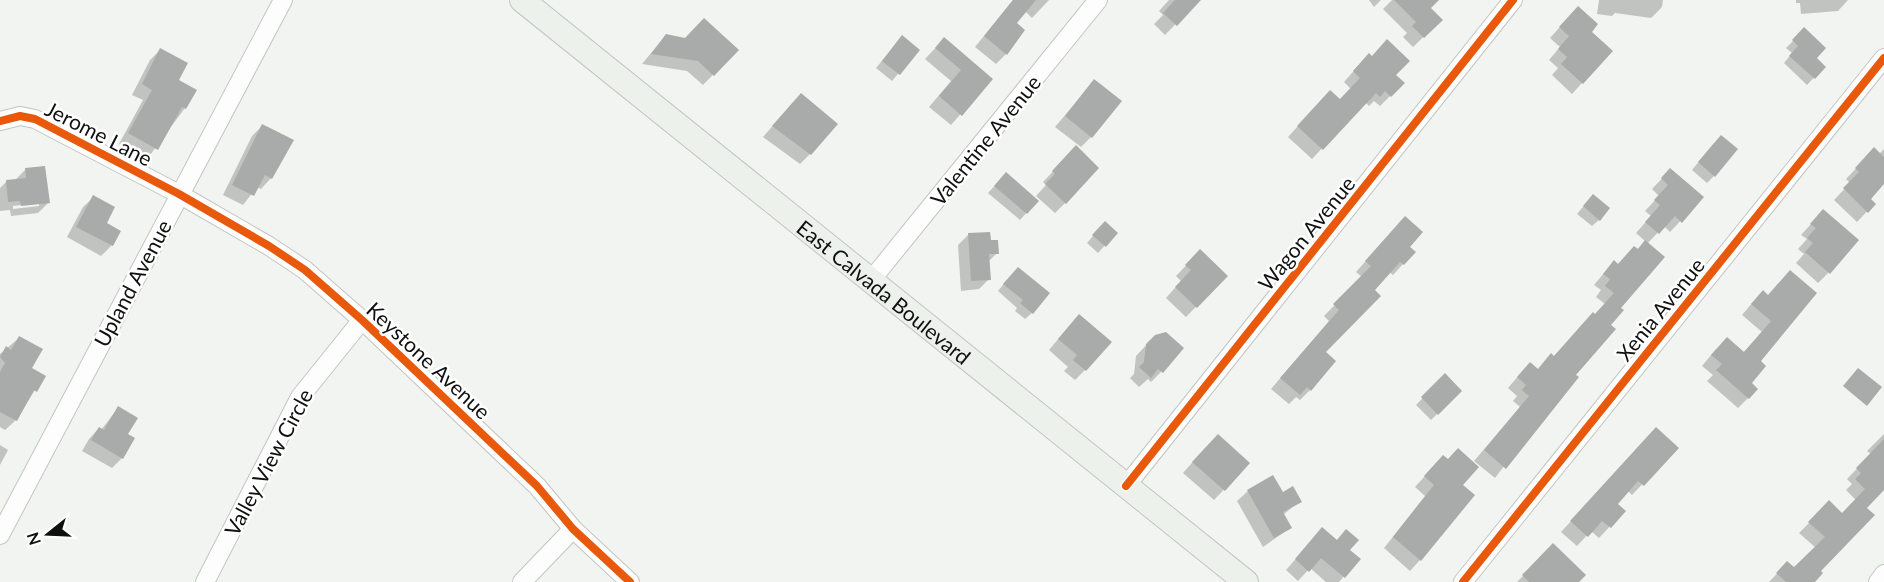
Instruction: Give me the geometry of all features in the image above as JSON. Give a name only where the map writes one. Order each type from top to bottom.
[{"type":"main road","name":"East Calvada Boulevard","points":[[522,0],[872,279],[1246,582]]},
{"type":"street","name":"Upland Avenue","points":[[0,536],[283,0]]},
{"type":"street","name":"Valentine Avenue","points":[[872,279],[1098,0]]},
{"type":"street","name":"Wagon Avenue","points":[[1126,486],[1513,0]]},
{"type":"street","name":"Xenia Avenue","points":[[1463,582],[1884,58]]},
{"type":"street","name":"Jerome Lane","points":[[0,121],[20,116],[36,119],[179,194]]},
{"type":"street","name":"Keystone Avenue","points":[[179,194],[269,246],[304,270],[362,320],[537,486],[573,529],[630,582]]},
{"type":"street","name":"Valley View Circle","points":[[205,582],[300,397],[362,320]]},
{"type":"street","points":[[522,582],[573,529]]},
{"type":"street","points":[[1878,582],[1884,574]]},
{"type":"building","points":[[1013,0],[1036,0],[1017,23],[1025,30],[1007,55],[984,36]]},
{"type":"building","points":[[1175,0],[1201,0],[1177,26],[1163,13]]},
{"type":"building","points":[[1394,0],[1439,0],[1431,8],[1443,20],[1424,38],[1412,26],[1416,22]]},
{"type":"building","points":[[1578,6],[1598,24],[1592,32],[1613,51],[1583,84],[1561,64],[1567,57],[1558,49],[1569,36],[1559,27]]},
{"type":"building","points":[[704,18],[739,50],[714,76],[698,61],[651,54],[666,34],[685,38]]},
{"type":"building","points":[[1804,27],[1826,48],[1817,58],[1826,67],[1815,79],[1789,56],[1798,46],[1792,40]]},
{"type":"building","points":[[902,35],[920,50],[900,75],[882,61]]},
{"type":"building","points":[[944,37],[993,79],[962,116],[939,96],[961,70],[935,48]]},
{"type":"building","points":[[1387,39],[1410,61],[1396,75],[1405,83],[1391,97],[1385,91],[1380,97],[1376,93],[1323,150],[1297,126],[1330,90],[1340,99],[1360,78],[1353,71],[1369,53],[1372,56]]},
{"type":"building","points":[[160,48],[188,63],[179,80],[197,90],[186,109],[182,107],[158,150],[128,133],[152,90],[142,84]]},
{"type":"building","points":[[1094,79],[1122,101],[1092,138],[1065,116]]},
{"type":"building","points":[[801,93],[838,124],[811,155],[772,126]]},
{"type":"building","points":[[262,124],[294,140],[272,179],[265,175],[254,196],[232,185]]},
{"type":"building","points":[[1721,135],[1738,149],[1715,177],[1698,162]]},
{"type":"building","points":[[1076,145],[1099,168],[1066,204],[1045,184],[1055,174],[1052,171]]},
{"type":"building","points":[[1874,147],[1884,157],[1884,184],[1871,199],[1876,204],[1868,213],[1843,188],[1859,172],[1855,168]]},
{"type":"building","points":[[45,166],[50,203],[21,206],[20,201],[8,202],[6,180],[26,178],[25,168]]},
{"type":"building","points":[[1670,168],[1704,197],[1682,223],[1675,216],[1659,234],[1645,222],[1660,205],[1654,200],[1668,185],[1661,178]]},
{"type":"building","points":[[1006,172],[1039,201],[1027,214],[994,186]]},
{"type":"building","points":[[1593,194],[1610,208],[1600,221],[1583,206]]},
{"type":"building","points":[[93,195],[115,207],[107,223],[121,231],[113,246],[76,227]]},
{"type":"building","points":[[1823,209],[1859,240],[1830,274],[1805,252],[1813,243],[1807,238],[1816,228],[1810,224]]},
{"type":"building","points":[[1405,216],[1423,232],[1410,247],[1416,252],[1404,265],[1400,262],[1375,290],[1381,296],[1326,352],[1336,361],[1311,391],[1307,387],[1300,395],[1280,378],[1339,310],[1333,304],[1371,266],[1365,261]]},
{"type":"building","points":[[1105,221],[1118,233],[1106,247],[1092,235]]},
{"type":"building","points":[[990,232],[991,240],[998,240],[999,254],[989,254],[991,280],[971,281],[968,233]]},
{"type":"building","points":[[1645,240],[1665,257],[1621,308],[1624,310],[1611,325],[1616,329],[1576,375],[1579,377],[1506,469],[1484,450],[1529,396],[1522,390],[1526,385],[1517,377],[1530,362],[1538,369],[1551,353],[1554,356],[1593,312],[1595,314],[1614,293],[1605,286],[1610,279],[1603,274],[1614,260],[1618,264],[1634,246],[1638,249]]},
{"type":"building","points":[[1200,249],[1228,276],[1197,308],[1175,287],[1191,270],[1185,265]]},
{"type":"building","points":[[1018,267],[1050,293],[1033,314],[1020,303],[1023,300],[1003,284]]},
{"type":"building","points":[[1790,270],[1817,293],[1761,361],[1766,366],[1752,383],[1758,389],[1749,399],[1716,370],[1722,364],[1711,355],[1727,337],[1744,352],[1771,321],[1751,304],[1763,290],[1768,295]]},
{"type":"building","points":[[1079,314],[1112,342],[1086,371],[1073,360],[1077,355],[1058,339]]},
{"type":"building","points":[[1166,332],[1184,348],[1163,373],[1158,369],[1151,378],[1139,367],[1144,362],[1146,344],[1155,335]]},
{"type":"building","points":[[19,336],[43,349],[32,368],[46,376],[37,392],[34,390],[17,421],[0,412],[0,372],[5,363],[0,357],[6,346],[11,350]]},
{"type":"building","points":[[1858,368],[1882,387],[1867,406],[1843,386]]},
{"type":"building","points":[[1445,373],[1462,391],[1438,415],[1421,397]]},
{"type":"building","points":[[118,406],[138,418],[128,434],[135,438],[123,459],[91,440],[99,427],[104,430]]},
{"type":"building","points":[[1656,427],[1679,448],[1644,486],[1638,481],[1618,504],[1626,511],[1611,528],[1602,521],[1588,537],[1570,521]]},
{"type":"building","points":[[1218,434],[1250,463],[1225,491],[1192,462]]},
{"type":"building","points":[[1884,439],[1884,490],[1867,508],[1875,515],[1821,571],[1823,573],[1815,582],[1786,582],[1776,573],[1787,561],[1794,567],[1825,537],[1808,522],[1829,500],[1842,513],[1865,489],[1855,479],[1861,473],[1856,468]]},
{"type":"building","points":[[1458,448],[1479,467],[1463,485],[1475,495],[1421,561],[1393,537],[1434,485],[1424,476],[1443,455],[1448,459]]},
{"type":"building","points":[[1273,475],[1283,492],[1293,486],[1302,502],[1283,512],[1292,528],[1274,538],[1247,490]]},
{"type":"building","points":[[1322,527],[1337,540],[1346,529],[1359,540],[1350,550],[1361,559],[1345,578],[1321,558],[1309,572],[1295,559]]},
{"type":"building","points":[[1553,543],[1586,575],[1579,582],[1529,582],[1522,575]]},
{"type":"cycle path","points":[[1126,486],[1513,0]]},
{"type":"cycle path","points":[[1463,582],[1884,58]]},
{"type":"cycle path","points":[[0,121],[20,116],[35,119],[179,194],[269,246],[305,270],[362,320],[537,486],[573,529],[630,582]]}]
